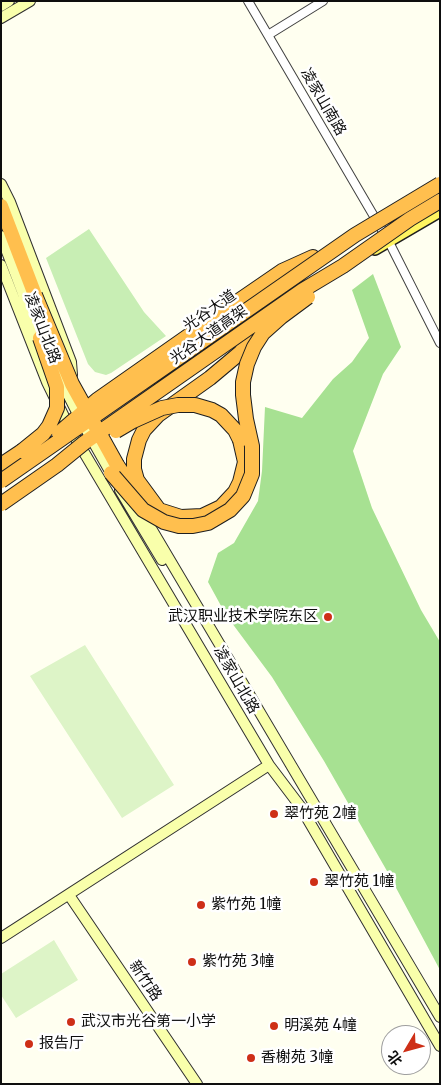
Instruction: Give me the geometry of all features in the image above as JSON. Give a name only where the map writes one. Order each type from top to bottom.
[{"type":"highway","name":"光谷大道高架","points":[[1,481],[355,235],[440,184]]},
{"type":"highway","name":"光谷大道高架","points":[[3,502],[58,465],[84,443],[303,290],[343,266],[410,218],[440,201]]},
{"type":"highway","points":[[1,206],[72,384],[105,445],[129,484],[146,502],[159,510],[181,517],[202,516],[221,506],[235,492],[243,473],[245,462],[244,452],[235,430],[221,415],[195,405],[178,405],[162,408],[133,420],[89,449],[58,465]]},
{"type":"highway","points":[[31,461],[74,418],[97,400],[282,271],[313,257]]},
{"type":"highway","points":[[110,473],[143,510],[164,522],[179,526],[193,526],[208,523],[230,510],[243,496],[252,474],[252,446],[244,406],[243,382],[246,364],[263,333],[343,266]]},
{"type":"highway","points":[[159,510],[137,480],[134,469],[134,459],[144,430],[158,415],[210,378],[241,352],[261,322]]},
{"type":"highway","points":[[1,465],[43,434],[54,418],[58,398],[57,387],[40,338]]},
{"type":"main road","points":[[1,6],[9,1]]},
{"type":"main road","points":[[1,18],[30,1]]},
{"type":"main road","name":"光谷大道","points":[[1,474],[313,257],[440,177]]},
{"type":"main road","points":[[1,184],[10,202],[70,362],[74,385],[85,416],[440,1017]]},
{"type":"main road","points":[[3,502],[96,434],[107,431],[261,322],[356,260],[390,242],[440,211]]},
{"type":"main road","points":[[1,236],[40,338],[82,422],[110,473],[293,779],[300,806]]},
{"type":"main road","name":"凌家山北路","points":[[1,265],[28,337],[69,427],[269,765],[300,806],[440,1046]]},
{"type":"main road","points":[[52,392],[63,398],[73,392],[74,385]]},
{"type":"main road","points":[[1,938],[269,765]]},
{"type":"main road","name":"新竹路","points":[[70,895],[197,1084]]},
{"type":"street","name":"凌家山南路","points":[[248,1],[390,242],[440,343]]},
{"type":"street","points":[[268,34],[323,1]]},
{"type":"green space","points":[[89,229],[144,312],[166,336],[106,375],[95,372],[88,364],[46,258]]},
{"type":"green space","points":[[373,274],[401,347],[383,374],[353,451],[372,508],[421,610],[440,642],[440,970],[387,871],[324,761],[272,677],[226,615],[208,582],[218,553],[234,543],[258,501],[262,471],[265,407],[302,418],[333,379],[352,362],[369,338],[352,290]]},
{"type":"green space","points":[[85,645],[174,785],[122,818],[30,676]]},
{"type":"green space","points":[[54,940],[78,980],[16,1018],[1,995],[1,974]]},
{"type":"place","name":"武汉职业技术学院东区","points":[[328,617]]},
{"type":"place","name":"翠竹苑 2幢","points":[[274,814]]},
{"type":"place","name":"翠竹苑 1幢","points":[[314,882]]},
{"type":"place","name":"紫竹苑 1幢","points":[[201,905]]},
{"type":"place","name":"紫竹苑 3幢","points":[[192,962]]},
{"type":"place","name":"武汉市光谷第一小学","points":[[71,1022]]},
{"type":"place","name":"明溪苑 4幢","points":[[274,1026]]},
{"type":"place","name":"报告厅","points":[[29,1044]]},
{"type":"place","name":"香榭苑 3幢","points":[[251,1058]]}]
